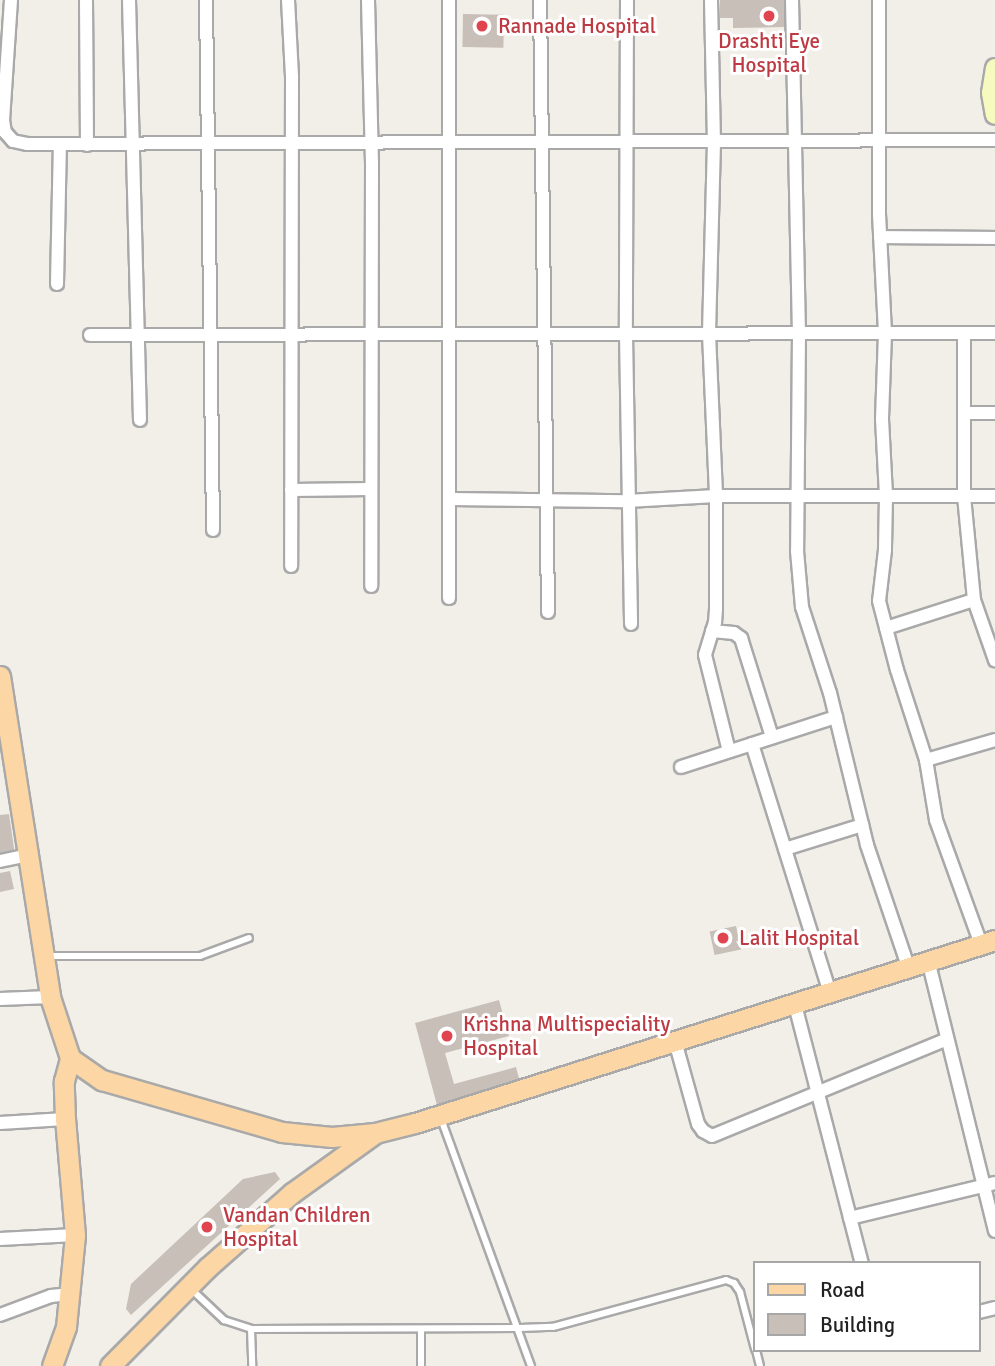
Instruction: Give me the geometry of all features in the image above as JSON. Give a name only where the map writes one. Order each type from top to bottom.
[{"type":"main road","points":[[0,676],[50,997],[70,1058],[64,1082],[65,1119],[75,1235],[66,1327],[52,1366]]},
{"type":"main road","points":[[70,1058],[102,1080],[282,1132],[332,1137],[375,1133],[440,1115],[794,1001],[988,942]]},
{"type":"main road","points":[[110,1366],[189,1287],[292,1193],[375,1133]]},
{"type":"street","points":[[11,0],[5,132],[13,141],[27,144],[995,140]]},
{"type":"street","points":[[86,0],[87,145]]},
{"type":"street","points":[[129,0],[140,420]]},
{"type":"street","points":[[206,0],[210,143],[212,530]]},
{"type":"street","points":[[288,0],[292,142],[292,566]]},
{"type":"street","points":[[368,0],[371,142],[371,586]]},
{"type":"street","points":[[449,0],[449,598]]},
{"type":"street","points":[[540,0],[542,336],[548,612]]},
{"type":"street","points":[[627,0],[627,501],[632,624]]},
{"type":"street","points":[[711,0],[714,142],[709,334],[716,496],[716,609],[706,664],[729,751]]},
{"type":"street","points":[[792,0],[799,334],[797,551],[802,607],[835,717],[862,825],[908,966]]},
{"type":"street","points":[[879,0],[880,237],[885,333],[882,419],[886,550],[878,601],[926,760],[936,820],[988,942]]},
{"type":"street","points":[[995,68],[990,93],[995,115]]},
{"type":"street","points":[[58,284],[60,145]]},
{"type":"street","points":[[880,237],[995,238]]},
{"type":"street","points":[[964,333],[964,496],[974,600],[995,660]]},
{"type":"street","points":[[90,335],[451,337],[995,333]]},
{"type":"street","points":[[964,412],[995,413]]},
{"type":"street","points":[[291,490],[371,489]]},
{"type":"street","points":[[451,499],[627,501],[716,496],[995,496]]},
{"type":"street","points":[[886,628],[974,600]]},
{"type":"street","points":[[712,631],[734,633],[741,638],[772,737]]},
{"type":"street","points":[[681,767],[835,717]]},
{"type":"street","points":[[926,760],[995,740]]},
{"type":"street","points":[[752,744],[829,990]]},
{"type":"street","points":[[785,849],[862,825]]},
{"type":"street","points":[[0,862],[29,855]]},
{"type":"street","points":[[928,960],[947,1039],[989,1184],[995,1231]]},
{"type":"street","points":[[0,999],[50,997]]},
{"type":"street","points":[[794,1001],[861,1261]]},
{"type":"street","points":[[675,1041],[698,1124],[712,1136],[947,1039]]},
{"type":"street","points":[[0,1123],[65,1119]]},
{"type":"street","points":[[850,1218],[989,1184]]},
{"type":"street","points":[[0,1239],[75,1235]]},
{"type":"street","points":[[0,1315],[51,1296],[69,1294]]},
{"type":"lane","points":[[44,956],[200,956],[249,939]]},
{"type":"lane","points":[[440,1115],[520,1328],[531,1366]]},
{"type":"lane","points":[[189,1287],[224,1320],[251,1329],[421,1330],[553,1327],[726,1280],[734,1283],[740,1292],[754,1346]]},
{"type":"lane","points":[[251,1329],[252,1366]]},
{"type":"lane","points":[[421,1330],[421,1366]]},
{"type":"building","points":[[720,0],[785,0],[786,27],[733,28],[733,18],[720,18]]},
{"type":"building","points":[[463,14],[504,15],[503,48],[462,47]]},
{"type":"building","points":[[9,814],[15,855],[0,857],[0,815]]},
{"type":"building","points":[[10,871],[14,889],[0,892],[0,873]]},
{"type":"building","points":[[736,926],[741,949],[715,955],[710,932]]},
{"type":"building","points":[[499,1000],[509,1036],[445,1053],[454,1084],[516,1067],[520,1082],[454,1100],[454,1103],[438,1109],[415,1023]]},
{"type":"building","points":[[275,1172],[280,1179],[131,1315],[126,1309],[131,1284],[243,1179]]},
{"type":"place","name":"Drashti Eye Hospital","points":[[769,16]]},
{"type":"place","name":"Rannade Hospital","points":[[482,26]]},
{"type":"place","name":"Lalit Hospital","points":[[723,938]]},
{"type":"place","name":"Krishna Multispeciality Hospital","points":[[447,1036]]},
{"type":"place","name":"Vandan Children Hospital","points":[[207,1227]]}]
